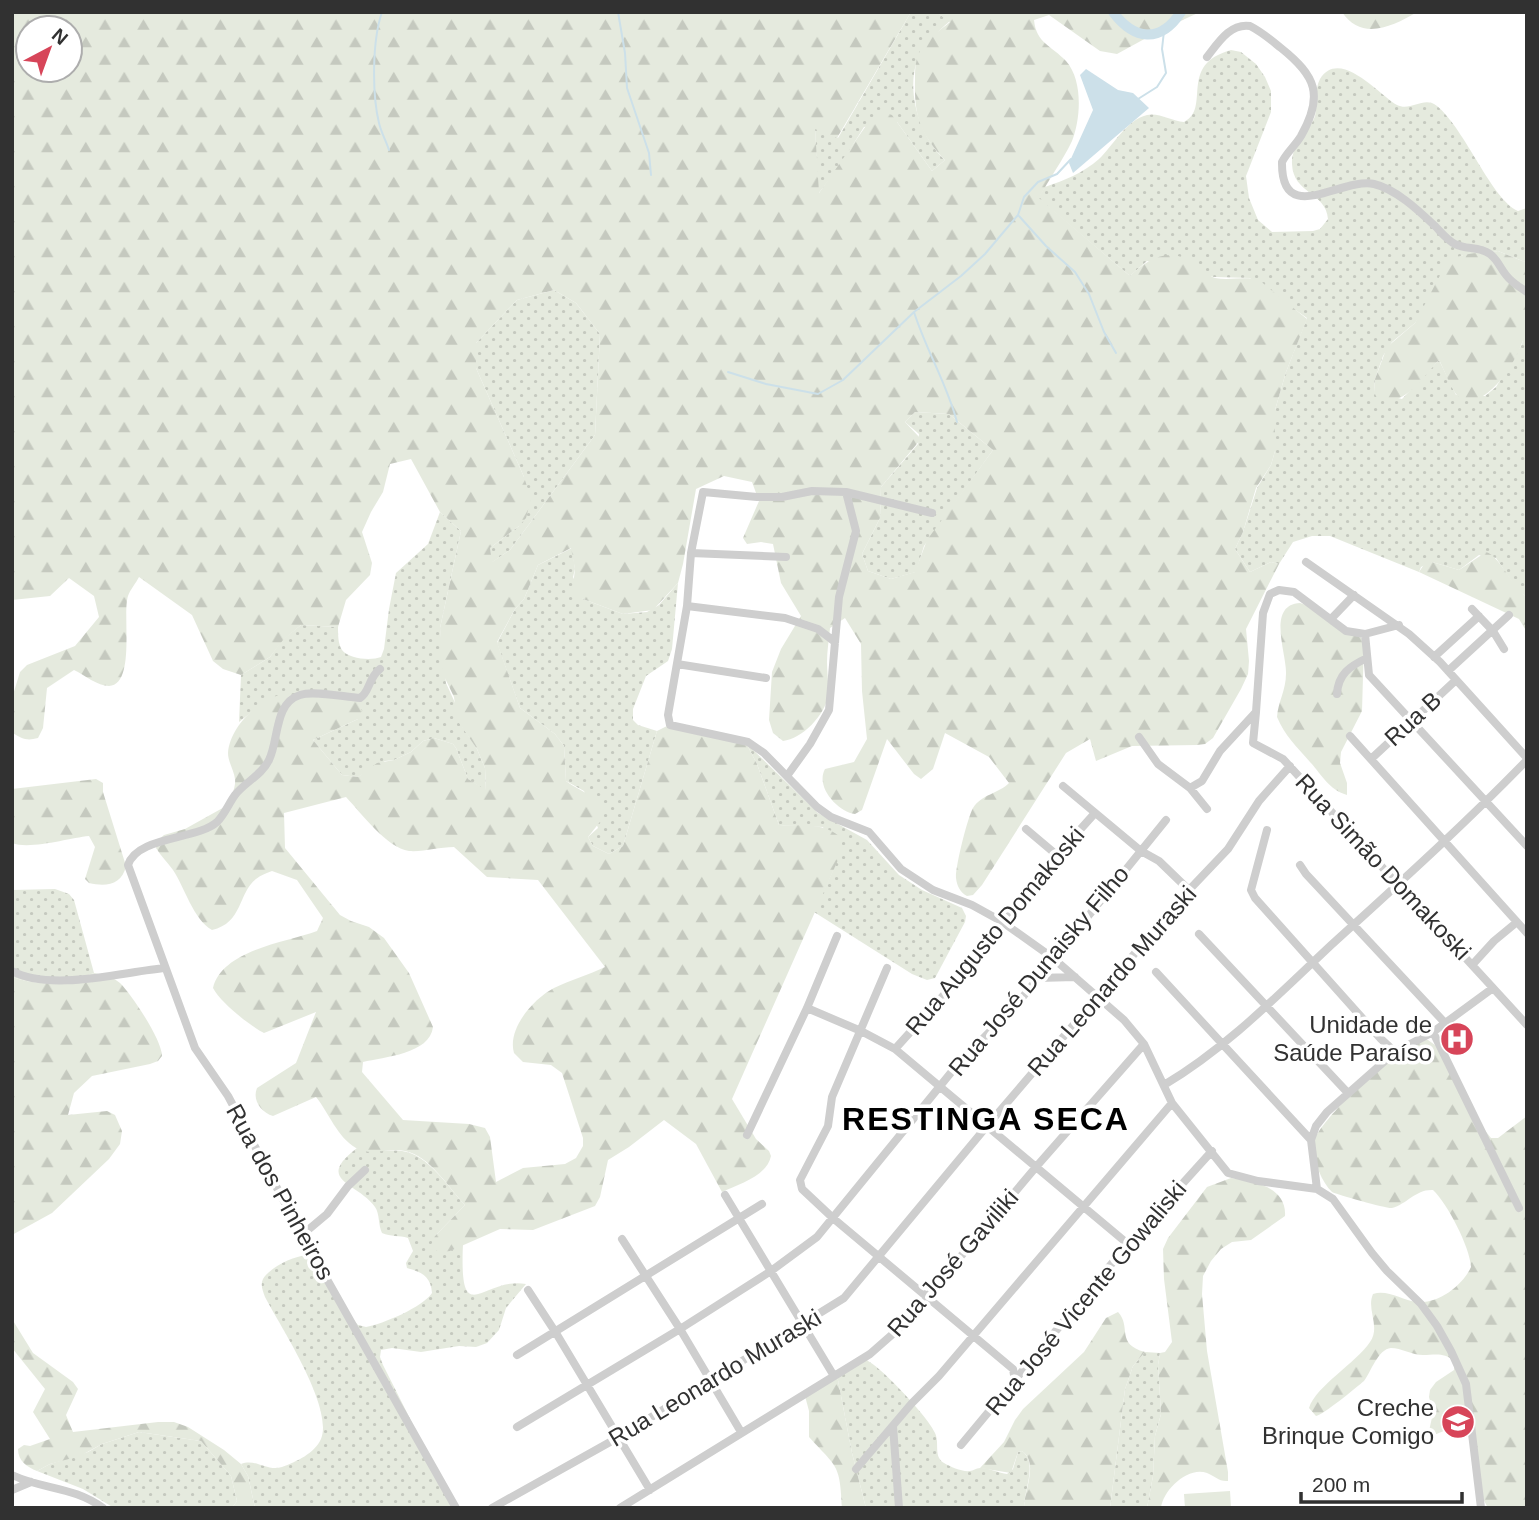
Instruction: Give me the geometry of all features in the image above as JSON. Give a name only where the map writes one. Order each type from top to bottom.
[{"type":"street","points":[[1207,57],[1226,34],[1236,28],[1250,26],[1292,57],[1307,72],[1314,95],[1310,114],[1300,138],[1282,162],[1284,180],[1290,191],[1298,197],[1314,197],[1358,184],[1374,184],[1394,194],[1423,215],[1453,243],[1481,249],[1492,255],[1504,274],[1527,292]]},
{"type":"street","points":[[932,513],[846,492],[812,491],[782,497],[703,492],[691,553],[687,606],[668,715],[670,725],[747,742],[764,753],[817,807],[831,817],[869,832],[901,870],[933,890],[972,905],[1001,921],[1053,958],[1124,1020],[1144,1044],[1172,1103],[1228,1173],[1258,1181],[1317,1189],[1333,1199],[1371,1253],[1421,1304],[1451,1351],[1466,1384],[1481,1508]]},
{"type":"street","points":[[787,776],[810,744],[829,710],[839,597],[856,531],[846,492]]},
{"type":"street","points":[[691,553],[786,557]]},
{"type":"street","points":[[1164,1085],[1182,1075],[1223,1043],[1313,963],[1444,842],[1527,759],[1448,671],[1399,625],[1306,562]]},
{"type":"street","points":[[1190,788],[1202,781],[1220,751],[1256,712],[1263,613],[1270,594],[1279,590],[1294,592],[1331,619],[1340,629],[1365,634],[1399,625]]},
{"type":"street","points":[[1331,619],[1354,595]]},
{"type":"street","points":[[687,606],[785,618],[818,629],[835,642]]},
{"type":"street","points":[[1434,657],[1476,613],[1493,631],[1504,649]]},
{"type":"street","points":[[1448,671],[1509,615]]},
{"type":"street","points":[[1365,634],[1369,675],[1527,846]]},
{"type":"street","points":[[1337,694],[1337,685],[1346,670],[1367,658]]},
{"type":"street","points":[[677,664],[766,678]]},
{"type":"street","name":"Rua dos Pinheiros","points":[[380,669],[374,674],[360,698],[299,695],[288,704],[277,725],[270,759],[263,770],[235,795],[218,821],[205,829],[174,837],[140,851],[131,857],[128,865],[195,1048],[228,1096],[302,1235],[456,1508]]},
{"type":"street","name":"Rua B","points":[[1371,759],[1456,680]]},
{"type":"street","name":"Rua Simão Domakoski","points":[[1256,712],[1253,743],[1272,752],[1290,766],[1527,1025]]},
{"type":"street","points":[[1350,736],[1527,933]]},
{"type":"street","points":[[1139,737],[1158,764],[1190,788],[1208,809]]},
{"type":"street","name":"Rua Leonardo Muraski","points":[[492,1508],[619,1437],[844,1298],[987,1126],[1189,890],[1228,849],[1259,801],[1290,766]]},
{"type":"street","points":[[1063,786],[1141,851],[1159,861],[1189,890]]},
{"type":"street","name":"Rua Augusto Domakoski","points":[[895,1049],[970,966],[1001,921],[1095,813]]},
{"type":"street","name":"Rua José Dunaisky Filho","points":[[517,1427],[680,1329],[771,1271],[817,1237],[958,1064],[1017,1004],[1166,820]]},
{"type":"street","points":[[1026,829],[1058,856]]},
{"type":"street","points":[[1267,830],[1251,890],[1255,898],[1381,1040],[1395,1052]]},
{"type":"street","points":[[1300,864],[1306,874],[1446,1024]]},
{"type":"street","points":[[1473,964],[1494,941],[1517,922]]},
{"type":"street","points":[[1199,934],[1348,1092]]},
{"type":"street","points":[[747,1135],[807,1008],[837,936]]},
{"type":"street","points":[[12,971],[29,978],[72,979],[165,968]]},
{"type":"street","points":[[887,968],[832,1097],[828,1126],[800,1180],[802,1189],[1013,1369],[1015,1381]]},
{"type":"street","points":[[1156,972],[1311,1140]]},
{"type":"street","points":[[1038,978],[1074,977]]},
{"type":"street","points":[[1317,1189],[1311,1140],[1316,1126],[1348,1092],[1395,1052],[1446,1024],[1493,988]]},
{"type":"street","points":[[807,1008],[895,1049],[1128,1244]]},
{"type":"street","points":[[1433,1032],[1519,1208]]},
{"type":"street","name":"Rua José Gaviliki","points":[[620,1508],[870,1354],[903,1325],[1144,1044]]},
{"type":"street","points":[[856,1469],[1172,1103]]},
{"type":"street","name":"Rua José Vicente Gowaliski","points":[[961,1444],[1128,1244],[1212,1152]]},
{"type":"street","points":[[302,1235],[327,1214],[348,1186],[365,1170]]},
{"type":"street","points":[[725,1195],[834,1376]]},
{"type":"street","points":[[517,1355],[648,1277],[762,1204]]},
{"type":"street","points":[[622,1239],[648,1277],[741,1432]]},
{"type":"street","points":[[528,1290],[650,1490]]},
{"type":"street","points":[[892,1426],[899,1508]]},
{"type":"street","points":[[12,1475],[89,1497],[103,1508]]},
{"type":"street","points":[[12,1490],[31,1482]]},
{"type":"green space","points":[[12,12],[911,12],[837,138],[815,129],[819,193],[870,120],[879,114],[892,115],[932,171],[945,160],[924,133],[917,114],[915,93],[919,53],[929,40],[950,22],[936,12],[1200,12],[1117,54],[1100,51],[1049,15],[1034,20],[1041,39],[1072,69],[1079,100],[1072,141],[1039,198],[1130,276],[1151,260],[1175,255],[1215,278],[1259,280],[1307,319],[1286,372],[1275,410],[1275,451],[1271,465],[1256,488],[1235,549],[1250,572],[1271,562],[1279,564],[1246,629],[1248,674],[1213,738],[1205,744],[1197,745],[1132,746],[1096,761],[1090,739],[1066,753],[982,885],[973,895],[967,896],[958,886],[956,872],[971,813],[977,803],[1009,783],[989,757],[945,733],[933,769],[921,779],[887,739],[862,810],[855,814],[835,804],[823,783],[825,769],[854,762],[867,739],[861,644],[845,618],[830,628],[827,658],[828,696],[822,711],[812,725],[798,736],[783,741],[773,733],[769,720],[772,672],[781,649],[801,616],[781,583],[773,544],[747,544],[743,538],[759,501],[752,482],[724,476],[696,489],[678,583],[653,610],[623,614],[583,599],[573,586],[575,569],[571,548],[538,565],[524,599],[515,609],[497,642],[520,708],[555,734],[564,746],[566,781],[595,800],[602,811],[603,818],[588,837],[593,846],[609,854],[623,846],[657,731],[667,726],[746,743],[757,764],[779,825],[821,827],[842,839],[842,851],[732,1099],[756,1139],[771,1156],[764,1169],[744,1182],[722,1192],[696,1144],[664,1120],[608,1160],[600,1197],[595,1206],[533,1230],[500,1229],[450,1251],[441,1252],[434,1250],[431,1245],[435,1236],[465,1205],[423,1159],[405,1151],[368,1152],[356,1148],[338,1131],[316,1097],[273,1116],[261,1109],[257,1101],[257,1088],[296,1063],[316,1012],[264,1033],[236,1013],[213,988],[219,975],[242,956],[317,931],[323,918],[297,880],[272,871],[250,885],[229,921],[212,930],[200,919],[173,870],[156,848],[158,840],[164,835],[185,829],[228,805],[235,782],[228,753],[235,732],[249,713],[259,705],[279,695],[290,693],[349,697],[360,705],[362,711],[358,719],[313,740],[342,775],[358,777],[377,763],[394,760],[411,752],[423,741],[434,738],[453,744],[468,779],[486,790],[485,768],[477,749],[457,720],[454,697],[443,674],[440,628],[461,531],[440,512],[411,459],[390,464],[383,492],[362,532],[372,563],[370,575],[346,600],[338,627],[301,625],[283,640],[270,657],[241,675],[223,669],[213,661],[192,615],[139,577],[128,596],[125,662],[123,674],[117,683],[105,686],[74,670],[47,688],[43,728],[38,738],[22,738],[13,733],[12,698],[20,672],[27,665],[75,646],[99,617],[94,596],[69,578],[50,596],[12,600]],"holes":[[[554,290],[576,303],[600,334],[595,435],[510,550],[492,562],[490,548],[526,518],[531,499],[476,368],[476,343],[517,300]],[[915,412],[949,414],[993,450],[927,540],[915,572],[891,579],[868,571],[862,554],[880,518],[881,487],[921,439],[905,422]],[[346,797],[375,829],[401,849],[415,851],[454,847],[487,877],[538,880],[605,967],[546,993],[530,1007],[514,1034],[514,1053],[523,1062],[551,1065],[562,1073],[583,1138],[583,1146],[576,1158],[565,1164],[523,1168],[496,1182],[490,1137],[485,1128],[469,1124],[403,1120],[362,1072],[363,1062],[415,1049],[430,1036],[433,1027],[409,973],[384,938],[369,927],[340,915],[285,848],[284,813]]]},
{"type":"green space","points":[[911,12],[936,12],[950,21],[922,52],[916,64],[913,89],[923,128],[936,151],[945,160],[932,171],[897,122],[864,127],[818,194],[815,128],[838,138]]},
{"type":"green space","points":[[1342,12],[1417,12],[1387,26],[1367,29],[1350,21]]},
{"type":"green space","points":[[1231,50],[1241,52],[1256,64],[1271,91],[1271,112],[1246,176],[1249,198],[1258,220],[1272,232],[1313,231],[1320,229],[1328,219],[1322,203],[1298,181],[1294,174],[1292,157],[1315,116],[1320,79],[1328,71],[1338,68],[1360,77],[1402,107],[1427,102],[1437,106],[1458,131],[1498,193],[1518,211],[1527,208],[1527,263],[1498,251],[1462,255],[1415,323],[1392,342],[1383,356],[1375,379],[1374,392],[1402,399],[1439,360],[1456,395],[1485,396],[1496,387],[1522,344],[1527,317],[1527,597],[1518,591],[1496,558],[1479,555],[1459,570],[1432,562],[1421,567],[1419,572],[1330,536],[1312,536],[1293,542],[1279,564],[1271,562],[1250,572],[1235,549],[1257,488],[1271,465],[1275,451],[1275,410],[1307,318],[1250,278],[1214,277],[1147,261],[1130,276],[1038,198],[1045,187],[1074,176],[1093,164],[1126,128],[1139,118],[1156,115],[1184,122],[1192,116],[1196,107],[1200,76],[1205,66],[1215,57]]},
{"type":"green space","points":[[1498,251],[1527,263],[1525,332],[1517,354],[1502,379],[1481,397],[1470,400],[1460,398],[1439,360],[1404,396],[1386,401],[1377,398],[1374,392],[1375,379],[1387,347],[1415,323],[1446,264],[1464,255]]},
{"type":"green space","points":[[554,290],[576,303],[600,334],[595,435],[510,550],[491,563],[490,548],[519,526],[524,477],[476,368],[476,343],[517,300]]},
{"type":"green space","points":[[915,412],[949,414],[993,450],[924,546],[916,572],[891,579],[868,571],[862,554],[880,518],[881,487],[918,444],[919,434],[905,422]]},
{"type":"green space","points":[[440,512],[461,531],[440,628],[446,683],[456,705],[458,720],[477,749],[485,768],[486,791],[468,779],[453,744],[434,738],[423,741],[411,752],[385,761],[358,777],[342,775],[313,740],[358,719],[337,696],[276,697],[239,722],[241,675],[270,657],[282,640],[301,625],[338,627],[338,639],[345,653],[360,658],[381,657],[396,573],[428,544]]},
{"type":"green space","points":[[572,548],[575,569],[573,577],[583,599],[623,614],[647,612],[659,605],[678,583],[672,649],[668,661],[646,676],[633,709],[633,720],[638,725],[657,731],[623,846],[609,854],[593,846],[588,837],[598,828],[584,791],[566,781],[564,746],[555,734],[520,708],[497,643],[515,609],[524,599],[538,565]]},
{"type":"green space","points":[[1486,552],[1496,559],[1527,597],[1527,632],[1519,619],[1419,572],[1425,563],[1432,562],[1459,570]]},
{"type":"green space","points":[[1300,603],[1361,637],[1364,642],[1362,711],[1341,752],[1340,763],[1347,783],[1347,795],[1326,782],[1292,741],[1277,717],[1286,674],[1281,621],[1290,606]]},
{"type":"green space","points":[[746,743],[818,813],[867,840],[899,875],[922,890],[962,908],[966,916],[965,922],[935,978],[927,980],[912,974],[814,912],[836,864],[823,827],[779,825],[757,764]]},
{"type":"green space","points":[[96,779],[103,783],[103,792],[126,866],[117,881],[101,885],[89,883],[85,879],[95,847],[89,836],[29,845],[12,843],[12,789]]},
{"type":"green space","points":[[55,889],[69,894],[74,900],[94,973],[53,982],[33,982],[12,977],[12,890]]},
{"type":"green space","points":[[94,973],[114,979],[125,989],[152,1029],[162,1056],[150,1064],[92,1076],[74,1093],[68,1115],[107,1111],[115,1115],[122,1131],[120,1144],[109,1159],[52,1213],[12,1235],[12,977],[33,982],[53,982]]},
{"type":"green space","points":[[1418,1040],[1428,1040],[1435,1045],[1491,1138],[1498,1138],[1527,1116],[1527,1508],[1488,1508],[1481,1495],[1469,1436],[1451,1428],[1434,1435],[1429,1431],[1433,1413],[1430,1390],[1436,1382],[1454,1370],[1454,1361],[1447,1356],[1419,1355],[1395,1348],[1386,1349],[1364,1381],[1340,1400],[1316,1416],[1309,1408],[1320,1391],[1370,1342],[1374,1330],[1371,1306],[1373,1294],[1389,1294],[1417,1302],[1434,1300],[1456,1287],[1471,1267],[1467,1248],[1457,1226],[1433,1190],[1417,1194],[1392,1208],[1382,1206],[1332,1192],[1321,1176],[1316,1162],[1314,1142],[1323,1125],[1375,1071]]},
{"type":"green space","points":[[357,1148],[411,1153],[429,1165],[465,1205],[435,1236],[450,1251],[463,1244],[465,1287],[470,1294],[511,1284],[526,1284],[506,1308],[499,1330],[487,1343],[476,1347],[459,1346],[421,1352],[392,1348],[381,1350],[383,1365],[455,1508],[255,1508],[248,1476],[241,1464],[252,1463],[277,1468],[293,1462],[310,1453],[318,1444],[323,1425],[320,1407],[304,1367],[265,1297],[262,1284],[266,1275],[291,1259],[310,1256],[352,1318],[358,1325],[366,1327],[402,1314],[420,1304],[432,1293],[430,1282],[424,1276],[407,1268],[406,1263],[413,1251],[408,1238],[382,1233],[375,1207],[339,1175],[339,1168],[345,1159]]},
{"type":"green space","points":[[1231,1178],[1259,1184],[1275,1192],[1281,1198],[1285,1216],[1251,1240],[1232,1242],[1221,1249],[1203,1276],[1207,1351],[1228,1481],[1207,1473],[1192,1473],[1171,1487],[1161,1508],[1147,1508],[1153,1476],[1155,1436],[1161,1414],[1158,1365],[1160,1353],[1165,1352],[1172,1342],[1163,1249],[1168,1238],[1207,1187]]},
{"type":"green space","points":[[1118,1312],[1124,1323],[1127,1340],[1136,1349],[1145,1352],[1133,1366],[1125,1389],[1110,1508],[1024,1508],[1030,1470],[1027,1456],[1022,1451],[1018,1452],[1011,1473],[980,1468],[1004,1442],[1023,1409],[1084,1352],[1106,1318]]},
{"type":"green space","points":[[12,1319],[33,1353],[73,1382],[78,1389],[66,1415],[73,1432],[158,1422],[174,1422],[188,1427],[241,1464],[248,1476],[255,1508],[232,1508],[237,1501],[231,1476],[201,1441],[139,1432],[37,1471],[27,1465],[21,1460],[18,1449],[50,1439],[33,1412],[45,1389],[12,1348]]},
{"type":"green space","points":[[1145,1352],[1160,1353],[1158,1365],[1161,1414],[1155,1436],[1153,1476],[1147,1508],[1110,1508],[1125,1389],[1133,1366]]},
{"type":"green space","points":[[864,1359],[891,1380],[924,1416],[935,1433],[939,1457],[944,1463],[964,1471],[983,1468],[1007,1474],[1013,1469],[1018,1452],[1022,1451],[1027,1456],[1030,1469],[1024,1508],[866,1508],[837,1375]]},
{"type":"green space","points":[[837,1375],[866,1508],[842,1508],[840,1482],[835,1467],[809,1437],[809,1411],[805,1396]]},
{"type":"green space","points":[[139,1432],[201,1441],[231,1476],[237,1501],[232,1508],[114,1508],[83,1489],[37,1471]]},
{"type":"green space","points":[[1230,1491],[1231,1508],[1185,1508],[1184,1494]]},
{"type":"water","points":[[1086,69],[1118,90],[1133,93],[1149,108],[1073,173],[1069,163],[1093,110],[1080,75]]},
{"type":"waterway","points":[[382,12],[376,38],[374,83],[379,123],[389,150]]},
{"type":"waterway","points":[[618,12],[625,53],[627,88],[649,153],[651,175]]},
{"type":"waterway","points":[[1113,12],[1130,28],[1147,34],[1164,29],[1181,12]]},
{"type":"waterway","points":[[1138,99],[1157,87],[1166,73],[1162,49],[1164,31]]},
{"type":"waterway","points":[[728,372],[766,384],[818,394],[843,380],[914,312],[985,254],[1018,215],[1024,197],[1038,182],[1057,174],[1071,159]]},
{"type":"waterway","points":[[1019,216],[1046,246],[1075,272],[1089,294],[1104,332],[1116,353]]},
{"type":"waterway","points":[[914,312],[957,422]]},
{"type":"place","name":"Unidade de Saúde Paraíso","points":[[1457,1039]]},
{"type":"place","name":"Creche Brinque Comigo","points":[[1458,1422]]},
{"type":"district","name":"RESTINGA SECA","points":[[986,1119]]}]
